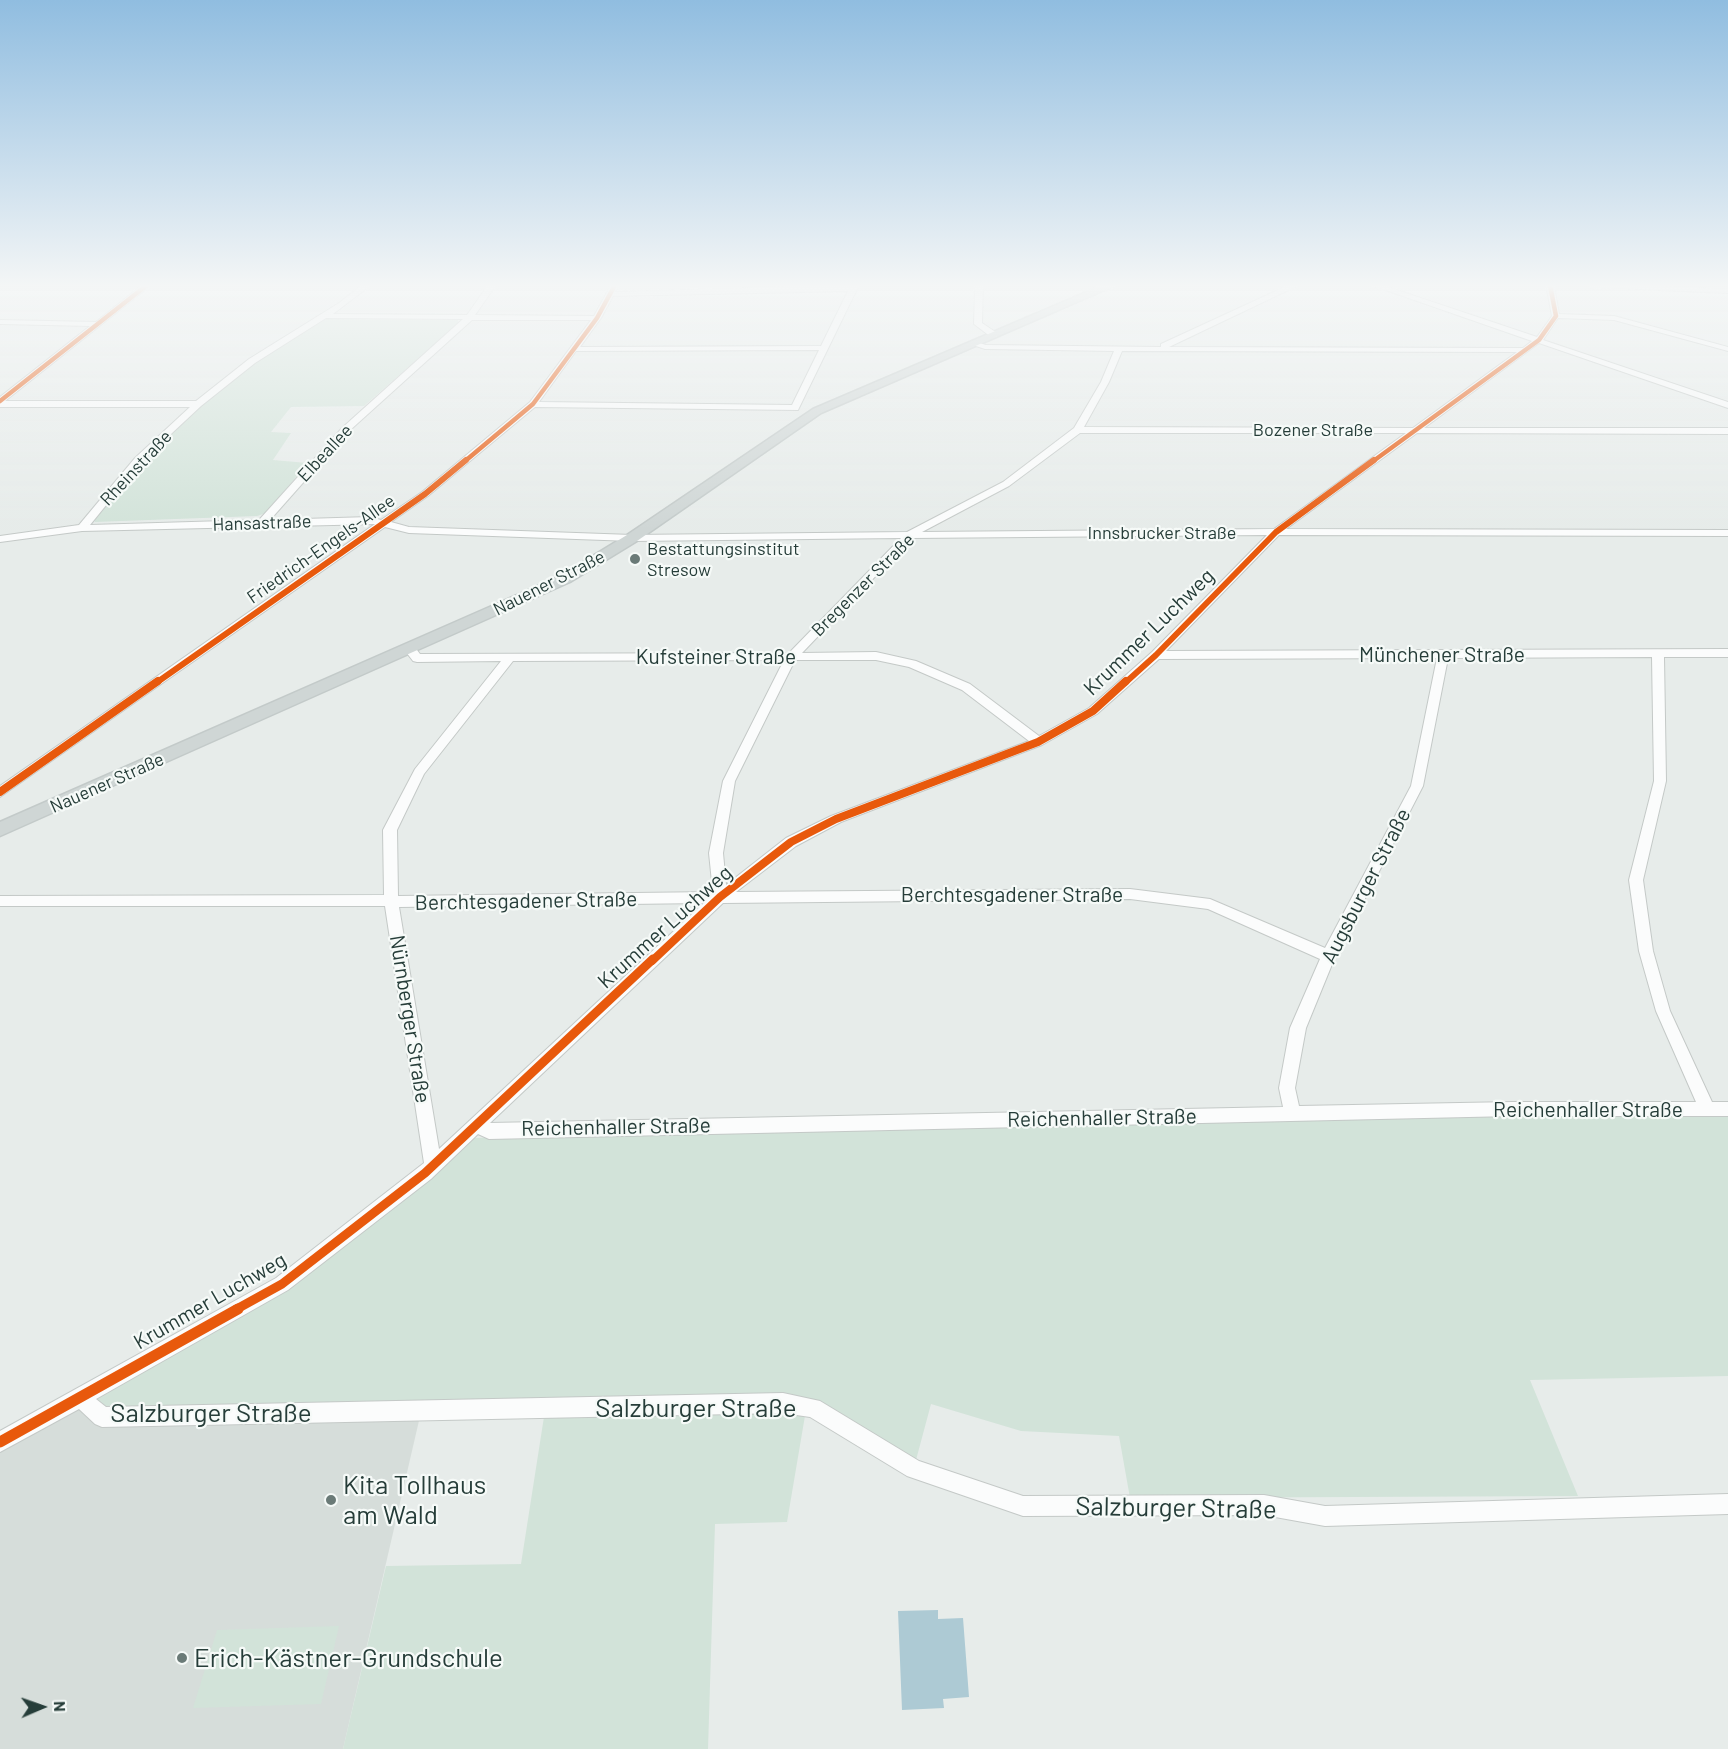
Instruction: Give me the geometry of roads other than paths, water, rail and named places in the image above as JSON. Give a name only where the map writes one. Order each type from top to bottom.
[{"type":"main road","name":"Nauener Straße","points":[[0,829],[565,579],[632,538],[817,411],[921,367]]},
{"type":"street","points":[[0,403],[44,367]]},
{"type":"street","name":"Rheinstraße","points":[[82,528],[138,460],[198,404],[246,367]]},
{"type":"street","name":"Elbeallee","points":[[262,523],[345,430],[415,367]]},
{"type":"street","name":"Friedrich-Engels-Allee","points":[[0,792],[384,525],[533,404],[563,367]]},
{"type":"street","points":[[533,404],[795,408],[815,367]]},
{"type":"street","name":"Bregenzer Straße","points":[[720,897],[716,853],[729,781],[790,657],[910,535],[1006,484],[1078,430],[1110,367]]},
{"type":"street","name":"Krummer Luchweg","points":[[0,1442],[282,1284],[433,1166],[720,897],[791,842],[836,819],[1038,742],[1093,711],[1156,655],[1276,532],[1502,367]]},
{"type":"street","points":[[1616,367],[1728,405]]},
{"type":"street","points":[[0,403],[198,404]]},
{"type":"street","name":"Bozener Straße","points":[[1078,430],[1728,431]]},
{"type":"street","name":"Hansastraße","points":[[0,539],[82,528],[370,520],[409,530],[632,538]]},
{"type":"street","name":"Innsbrucker Straße","points":[[632,538],[1276,532],[1728,534]]},
{"type":"street","name":"Kufsteiner Straße","points":[[410,649],[417,658],[876,656],[912,664],[966,687],[1038,742]]},
{"type":"street","name":"Münchener Straße","points":[[1156,655],[1728,653]]},
{"type":"street","points":[[1658,654],[1660,781],[1636,880],[1646,951],[1663,1011],[1707,1109]]},
{"type":"street","name":"Augsburger Straße","points":[[1293,1115],[1287,1088],[1298,1028],[1328,956],[1417,786],[1443,655]]},
{"type":"street","name":"Nürnberger Straße","points":[[433,1166],[391,902],[390,830],[419,772],[509,658]]},
{"type":"street","name":"Berchtesgadener Straße","points":[[0,901],[391,902],[1130,894],[1178,898],[1210,904],[1328,956]]},
{"type":"street","name":"Reichenhaller Straße","points":[[477,1125],[489,1131],[1513,1109],[1728,1109]]},
{"type":"street","name":"Salzburger Straße","points":[[79,1396],[102,1417],[783,1403],[813,1408],[914,1469],[1023,1506],[1264,1505],[1325,1516],[1728,1504]]},
{"type":"water","points":[[938,1610],[938,1619],[963,1618],[969,1697],[943,1699],[944,1708],[902,1710],[898,1611]]},
{"type":"place","name":"Bestattungsinstitut Stresow","points":[[635,559]]},
{"type":"place","name":"Kita Tollhaus am Wald","points":[[331,1500]]},
{"type":"place","name":"Erich-Kästner-Grundschule","points":[[182,1658]]}]
